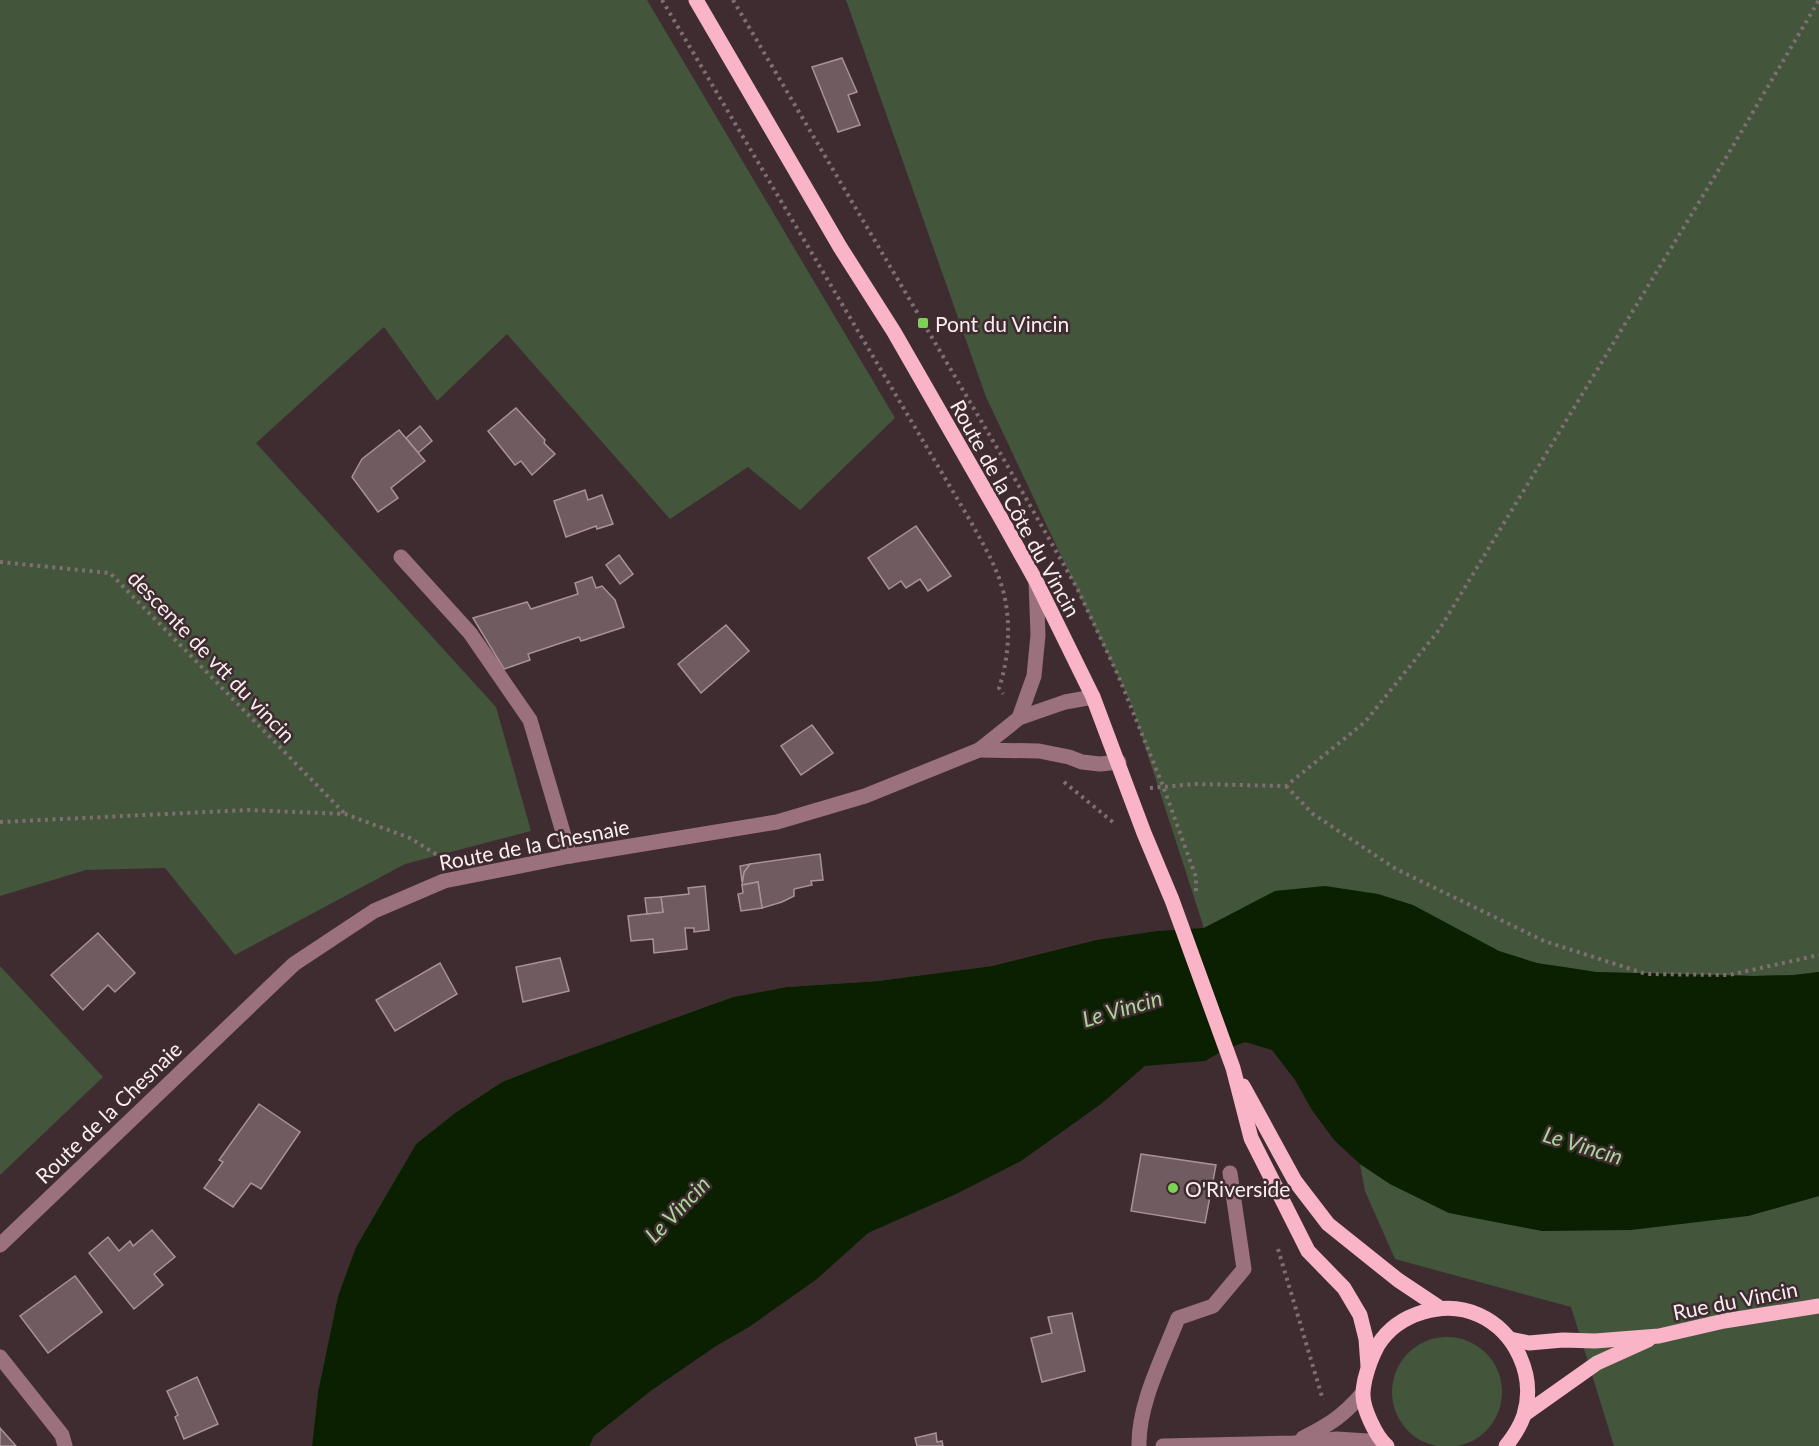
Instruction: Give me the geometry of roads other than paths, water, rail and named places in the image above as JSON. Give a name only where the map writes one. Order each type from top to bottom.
[{"type":"main road","name":"Route de la Côte du Vincin","points":[[696,0],[840,247],[894,332],[1036,581],[1093,697],[1119,762],[1233,1068],[1251,1138],[1308,1251],[1344,1288],[1360,1315],[1366,1339],[1368,1366]]},
{"type":"main road","name":"Route de la Côte du Vincin","points":[[1233,1068],[1295,1182],[1328,1224],[1398,1280],[1440,1308]]},
{"type":"main road","name":"Rue du Vincin","points":[[1510,1339],[1529,1343],[1659,1336],[1724,1321],[1819,1306]]},
{"type":"main road","points":[[1385,1444],[1369,1418],[1362,1394],[1368,1366],[1379,1344],[1395,1326],[1416,1314],[1440,1308],[1460,1309],[1479,1315],[1496,1325],[1510,1339],[1523,1361],[1528,1387],[1525,1414],[1516,1433],[1506,1446]]},
{"type":"main road","name":"Rue du Vincin","points":[[1525,1414],[1597,1363],[1659,1336]]},
{"type":"street","points":[[401,557],[470,633],[530,720],[570,856]]},
{"type":"street","name":"Route de la Chesnaie","points":[[1018,718],[1034,676],[1038,635],[1036,581]]},
{"type":"street","name":"Route de la Chesnaie","points":[[0,1245],[294,964],[374,911],[444,881],[570,856],[777,822],[865,796],[980,750],[1018,718],[1065,702],[1093,697]]},
{"type":"street","name":"Route de la Chesnaie","points":[[980,750],[1039,751],[1082,762],[1100,764],[1119,762]]},
{"type":"street","points":[[1139,1446],[1138,1429],[1145,1404],[1178,1318],[1214,1306],[1244,1269],[1230,1173]]},
{"type":"street","points":[[0,1357],[62,1435],[65,1446]]},
{"type":"street","points":[[1294,1443],[1332,1424],[1362,1394]]},
{"type":"street","points":[[1163,1446],[1294,1443],[1337,1439],[1385,1444]]},
{"type":"water","name":"Le Vincin","points":[[1325,886],[1378,894],[1413,905],[1499,951],[1537,963],[1596,972],[1754,976],[1819,972],[1819,1196],[1748,1216],[1631,1230],[1542,1231],[1449,1213],[1390,1184],[1360,1164],[1334,1140],[1312,1110],[1295,1080],[1272,1050],[1245,1042],[1205,1061],[1145,1066],[1101,1104],[1021,1161],[956,1194],[868,1233],[817,1279],[749,1327],[716,1346],[652,1390],[594,1436],[589,1446],[312,1446],[318,1392],[338,1296],[356,1247],[416,1144],[455,1113],[502,1082],[733,997],[787,987],[878,981],[992,966],[1096,940],[1158,931],[1204,928],[1275,891]]},
{"type":"place","name":"Pont du Vincin","points":[[923,323]]},
{"type":"place","name":"O'Riverside","points":[[1173,1188]]}]
